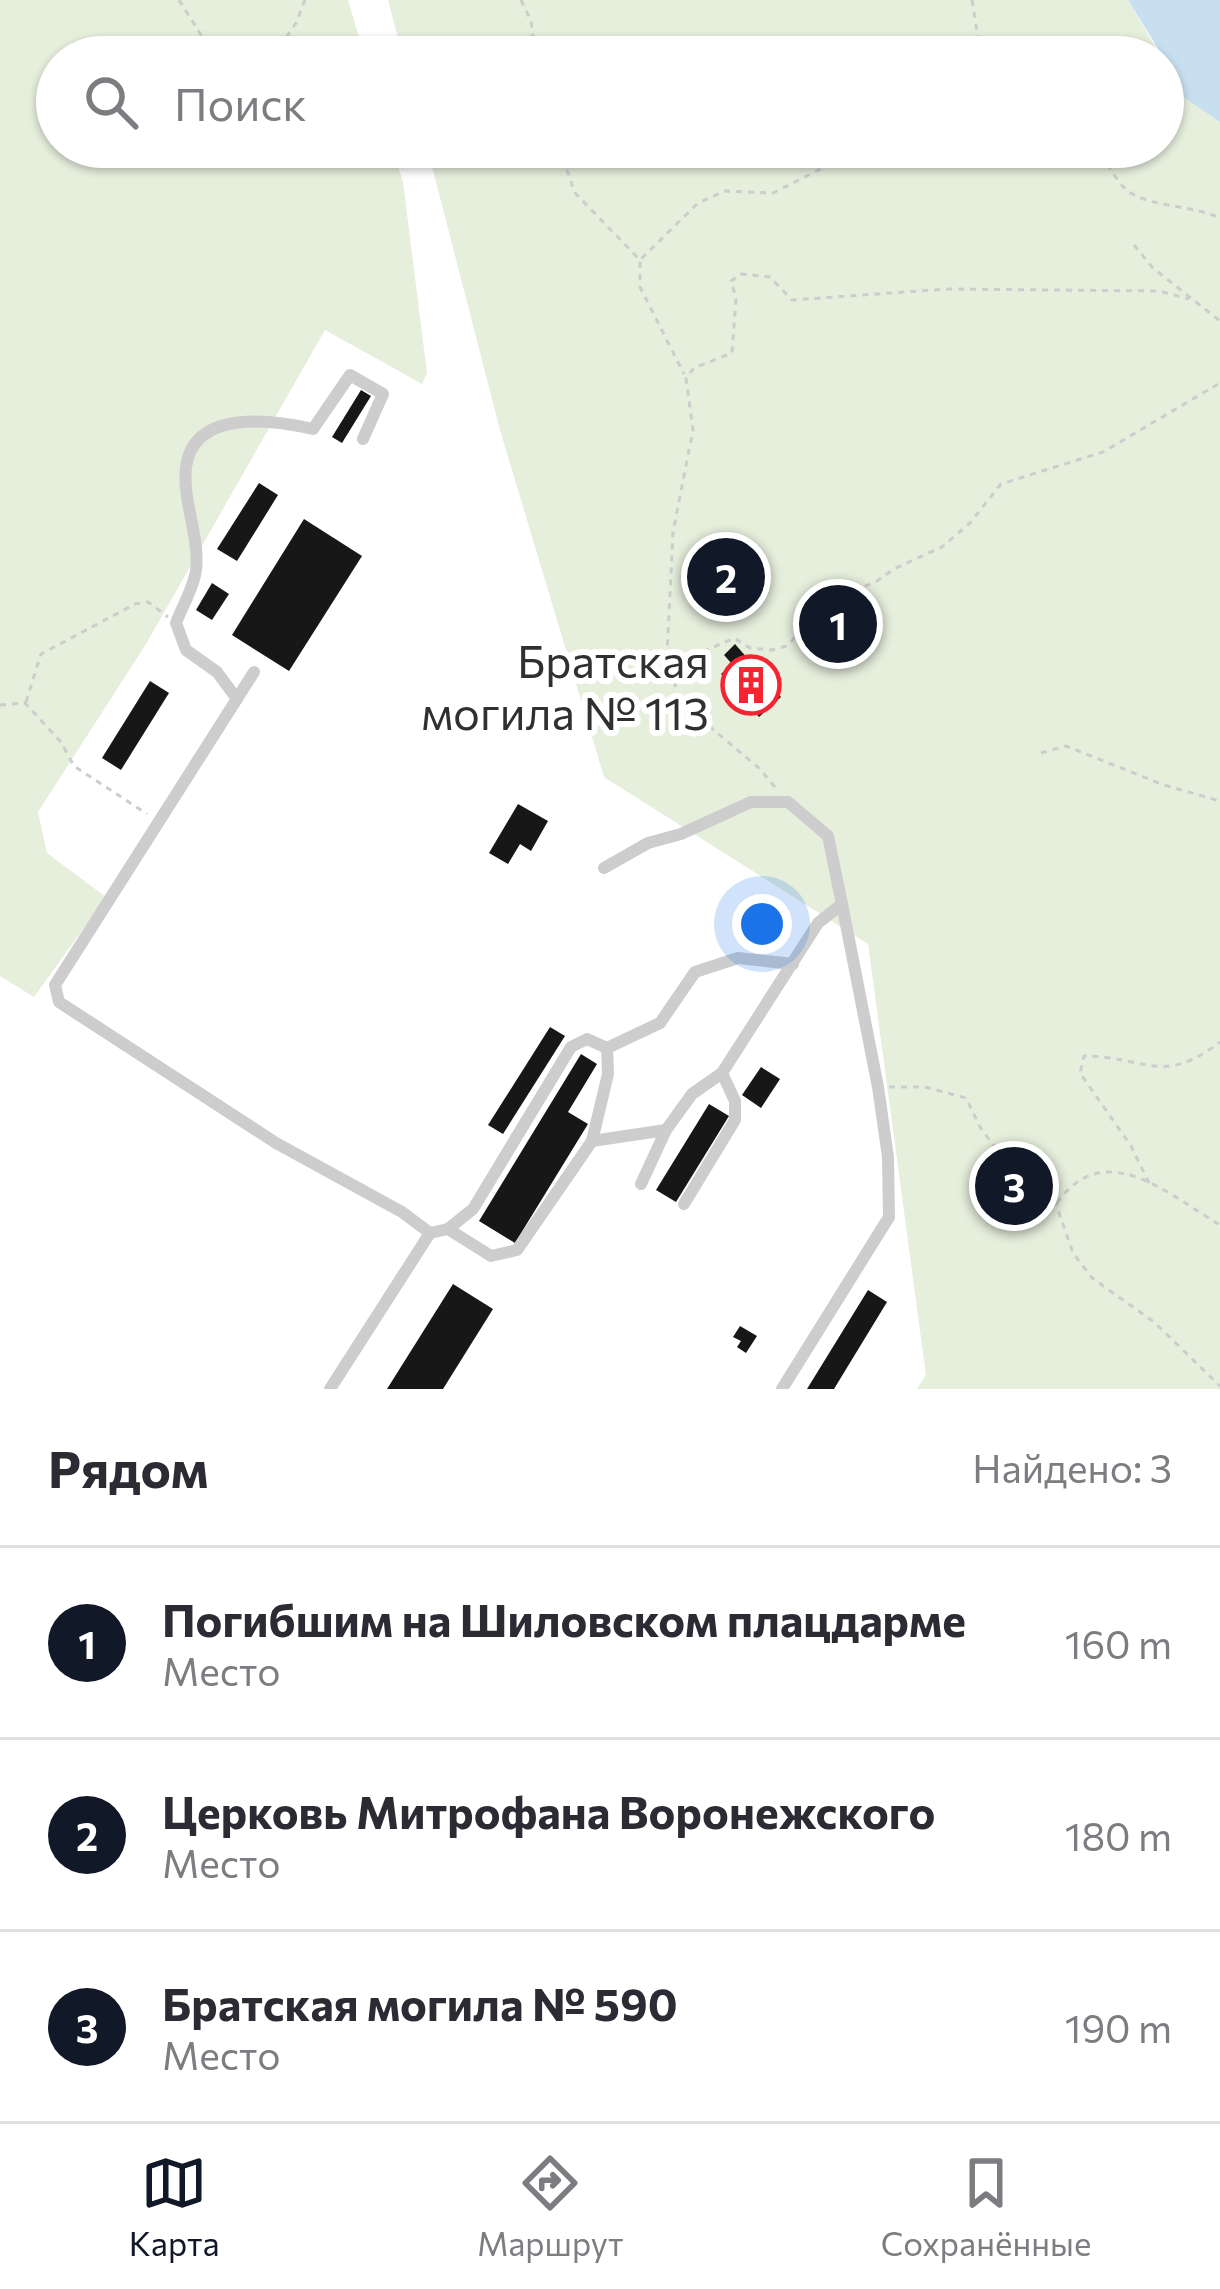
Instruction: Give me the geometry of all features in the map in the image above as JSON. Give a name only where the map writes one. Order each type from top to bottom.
[{"type":"lane","points":[[237,699],[218,672],[186,650],[176,623],[196,571],[186,467],[194,446],[216,428],[245,421],[274,420],[313,429],[350,375],[383,394],[363,439]]},
{"type":"lane","points":[[254,672],[56,985],[59,1002],[276,1143],[402,1212],[430,1233]]},
{"type":"lane","points":[[604,868],[648,843],[681,834],[751,802],[788,802],[828,836],[878,1087],[888,1157],[889,1217],[782,1389]]},
{"type":"lane","points":[[641,1184],[666,1130],[692,1094],[722,1073],[818,922],[842,904]]},
{"type":"lane","points":[[330,1389],[430,1233],[448,1229],[473,1209],[571,1047],[587,1039],[607,1048],[660,1023],[695,972],[738,958],[793,964]]},
{"type":"lane","points":[[448,1229],[491,1256],[518,1250],[592,1141],[608,1074],[607,1048]]},
{"type":"lane","points":[[684,1204],[735,1120],[735,1101],[722,1073]]},
{"type":"lane","points":[[592,1141],[666,1130]]},
{"type":"path","points":[[179,0],[202,36]]},
{"type":"path","points":[[287,36],[304,0]]},
{"type":"path","points":[[521,0],[533,36]]},
{"type":"path","points":[[972,0],[979,36]]},
{"type":"path","points":[[566,168],[575,193],[640,260],[640,287],[686,377],[693,430],[673,532],[668,655],[706,652]]},
{"type":"path","points":[[640,260],[698,203],[725,191],[773,193],[822,168]]},
{"type":"path","points":[[1112,168],[1127,190],[1159,204],[1197,207],[1220,218]]},
{"type":"path","points":[[1134,245],[1153,268],[1220,321]]},
{"type":"path","points":[[686,377],[694,368],[732,353],[736,298],[731,281],[741,274],[770,277],[792,300],[947,289],[1160,291],[1190,299]]},
{"type":"path","points":[[788,802],[759,768],[678,700],[674,678],[706,652],[734,638],[749,649],[787,646],[830,596],[874,584],[894,568],[942,547],[970,523],[1001,484],[1103,452],[1220,382]]},
{"type":"path","points":[[25,704],[41,654],[135,604],[148,602],[176,623]]},
{"type":"path","points":[[0,705],[25,704],[61,742],[74,766],[158,823]]},
{"type":"path","points":[[1041,753],[1066,746],[1220,801]]},
{"type":"path","points":[[1149,1183],[1131,1146],[1080,1072],[1084,1056],[1108,1056],[1143,1067],[1192,1064],[1220,1042]]},
{"type":"path","points":[[878,1087],[925,1088],[965,1098],[1014,1173],[1056,1204],[1073,1253],[1092,1278],[1154,1322],[1220,1387]]},
{"type":"path","points":[[1056,1204],[1069,1186],[1091,1173],[1132,1173],[1220,1225]]},
{"type":"green space","points":[[0,0],[348,0],[359,36],[36,36],[36,168],[399,168],[427,373],[422,384],[325,330],[146,644],[38,812],[47,853],[106,897],[34,997],[0,976]]},
{"type":"green space","points":[[388,0],[1128,0],[1149,36],[397,36]]},
{"type":"green space","points":[[1184,98],[1220,122],[1220,1389],[917,1389],[926,1375],[868,944],[604,777],[500,430],[432,168],[1184,168]]},
{"type":"water","points":[[1128,0],[1220,0],[1220,122],[1184,98],[1184,36],[1150,36]]},
{"type":"building","points":[[361,390],[371,396],[342,443],[332,437]]},
{"type":"building","points":[[259,483],[278,495],[237,561],[217,549]]},
{"type":"building","points":[[304,519],[362,556],[289,671],[232,635]]},
{"type":"building","points":[[212,583],[229,594],[212,620],[196,610]]},
{"type":"building","name":"Братская могила № 113","points":[[735,644],[781,697],[759,717],[721,674],[732,664],[724,655]]},
{"type":"building","points":[[150,681],[169,693],[121,770],[102,758]]},
{"type":"building","points":[[518,804],[548,821],[531,851],[520,844],[508,864],[489,853]]},
{"type":"building","points":[[550,1027],[565,1036],[503,1134],[488,1125]]},
{"type":"building","points":[[581,1054],[597,1064],[568,1112],[588,1124],[515,1243],[479,1221]]},
{"type":"building","points":[[761,1067],[780,1079],[761,1108],[742,1095]]},
{"type":"building","points":[[709,1104],[729,1116],[676,1202],[656,1190]]},
{"type":"building","points":[[453,1284],[493,1309],[443,1389],[387,1389]]},
{"type":"building","points":[[868,1290],[887,1302],[834,1389],[807,1389]]},
{"type":"building","points":[[740,1326],[757,1336],[746,1353],[737,1347],[741,1341],[733,1337]]},
{"type":"place","name":"Церковь Митрофана Воронежского","points":[[726,577]]},
{"type":"place","name":"Погибшим на Шиловском плацдарме","points":[[838,624]]},
{"type":"place","name":"Братская могила № 113","points":[[751,685]]},
{"type":"place","name":"Братская могила № 590","points":[[1014,1186]]}]
